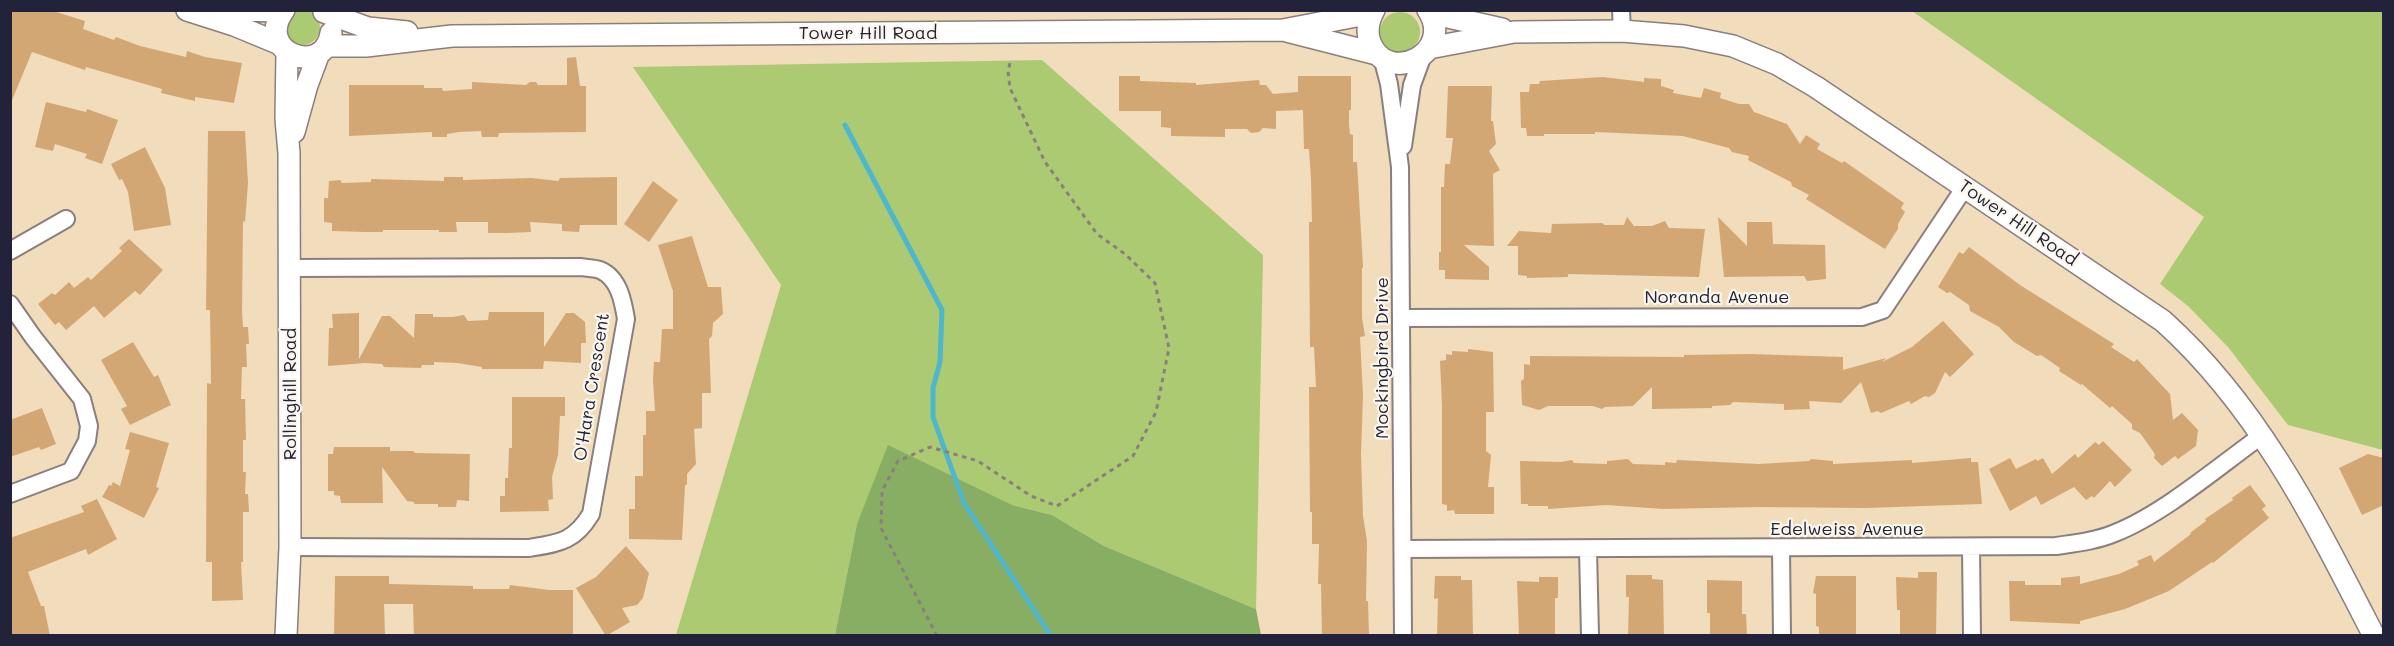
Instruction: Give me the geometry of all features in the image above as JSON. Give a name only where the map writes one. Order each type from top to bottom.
[{"type":"street","points":[[187,10],[234,25],[284,48]]},
{"type":"street","points":[[233,10],[284,11]]},
{"type":"street","name":"Rollinghill Road","points":[[284,11],[276,28],[284,48],[289,153],[290,547],[286,636]]},
{"type":"street","name":"Rollinghill Road","points":[[289,153],[307,85],[331,29],[324,11]]},
{"type":"street","name":"Tower Hill Road","points":[[324,11],[368,28],[452,36],[1283,30],[1373,12]]},
{"type":"street","points":[[1373,12],[1368,23],[1367,34],[1379,56]]},
{"type":"street","points":[[1426,52],[1434,34],[1429,12]]},
{"type":"street","name":"Tower Hill Road","points":[[1429,12],[1514,32]]},
{"type":"street","name":"Tower Hill Road","points":[[1283,30],[1379,56],[1392,62],[1403,63],[1414,61],[1426,52],[1514,32],[1622,21],[1733,46],[1777,64],[1816,87],[2163,321],[2190,346],[2211,369],[2261,436],[2300,495],[2374,636]]},
{"type":"street","name":"Tower Hill Road","points":[[284,48],[304,58],[322,50],[452,36]]},
{"type":"street","name":"Mockingbird Drive","points":[[1400,167],[1412,85],[1426,52]]},
{"type":"street","name":"Mockingbird Drive","points":[[1379,56],[1389,84],[1400,167],[1403,636]]},
{"type":"street","name":"Noranda Avenue","points":[[1402,318],[1862,317],[1883,310],[1965,187]]},
{"type":"street","points":[[10,251],[66,219]]},
{"type":"street","name":"O'Hara Crescent","points":[[290,268],[581,267],[600,270],[613,280],[622,296],[626,319],[591,514],[582,530],[562,543],[529,548],[290,547]]},
{"type":"street","points":[[10,304],[82,399],[89,426],[87,441],[71,471],[10,494]]},
{"type":"street","name":"Edelweiss Avenue","points":[[1403,549],[2056,546],[2089,541],[2113,534],[2158,510],[2261,436]]},
{"type":"street","points":[[1971,547],[1972,636]]},
{"type":"street","points":[[1588,549],[1590,636]]},
{"type":"street","points":[[1781,549],[1782,636]]},
{"type":"path","points":[[937,636],[880,528],[882,491],[898,461],[930,447],[978,461],[1031,496],[1057,506],[1133,456],[1156,412],[1169,348],[1155,283],[1125,254],[1096,234],[1044,162],[1010,88],[1008,71],[1011,59]]},
{"type":"green space","points":[[302,9],[315,14],[320,27],[315,40],[302,45],[289,40],[284,27],[289,14]]},
{"type":"green space","points":[[1912,11],[2383,11],[2383,450],[2288,425],[2228,347],[2188,306],[2160,284],[2204,217]]},
{"type":"green space","points":[[1400,12],[1414,18],[1420,32],[1414,46],[1400,52],[1386,46],[1380,32],[1386,18]]},
{"type":"green space","points":[[1042,60],[1263,255],[1256,609],[1104,546],[1052,515],[1012,505],[857,524],[835,635],[676,635],[781,285],[633,67]]},
{"type":"green space","points":[[888,445],[1012,505],[1052,515],[1104,546],[1256,609],[1261,635],[835,635],[857,524]]},
{"type":"building","points":[[10,10],[50,10],[85,21],[83,29],[114,40],[116,37],[140,46],[186,57],[187,51],[205,57],[242,63],[234,103],[195,97],[195,101],[161,93],[162,89],[86,67],[85,70],[32,52],[10,105]]},
{"type":"building","points":[[576,57],[580,86],[586,86],[586,132],[499,133],[498,137],[482,137],[481,131],[447,134],[447,137],[432,137],[432,132],[349,136],[349,85],[424,85],[424,88],[442,88],[443,91],[472,89],[472,82],[526,85],[536,82],[538,85],[567,85],[567,58]]},
{"type":"building","points":[[1119,76],[1140,76],[1140,81],[1196,83],[1196,85],[1259,80],[1260,85],[1266,85],[1273,94],[1298,92],[1298,76],[1351,76],[1349,125],[1350,134],[1353,135],[1353,162],[1357,162],[1363,267],[1362,318],[1365,336],[1360,337],[1363,395],[1361,455],[1363,516],[1367,541],[1366,601],[1368,601],[1369,636],[1322,636],[1321,584],[1318,584],[1319,544],[1312,544],[1312,512],[1310,512],[1309,387],[1316,387],[1314,347],[1310,347],[1311,180],[1309,149],[1304,149],[1303,110],[1276,111],[1276,129],[1263,128],[1259,132],[1251,133],[1247,129],[1225,129],[1225,137],[1171,136],[1171,128],[1161,127],[1161,111],[1119,111]]},
{"type":"building","points":[[1603,77],[1644,82],[1644,78],[1661,79],[1661,86],[1674,90],[1673,93],[1701,98],[1704,88],[1721,93],[1720,98],[1739,104],[1749,104],[1754,112],[1787,124],[1800,144],[1806,135],[1820,144],[1817,149],[1842,163],[1844,161],[1904,203],[1901,208],[1905,212],[1898,224],[1898,229],[1885,249],[1806,199],[1809,195],[1792,186],[1791,182],[1748,160],[1749,156],[1732,152],[1729,148],[1683,136],[1595,132],[1595,134],[1527,136],[1526,128],[1521,128],[1520,92],[1529,92],[1530,84],[1539,84],[1540,81]]},
{"type":"building","points":[[1448,86],[1492,86],[1491,121],[1493,121],[1496,144],[1489,151],[1500,170],[1493,174],[1494,246],[1464,245],[1489,267],[1489,280],[1445,279],[1445,270],[1439,270],[1441,187],[1444,187],[1445,164],[1450,164],[1453,138],[1446,138]]},
{"type":"building","points":[[46,102],[86,112],[87,109],[118,120],[102,164],[85,158],[87,154],[55,144],[53,151],[35,147]]},
{"type":"building","points":[[208,131],[245,131],[248,183],[245,222],[243,221],[242,311],[243,327],[248,327],[249,344],[246,344],[247,367],[242,367],[241,399],[245,399],[246,440],[243,440],[243,472],[246,472],[245,494],[248,494],[249,512],[243,512],[243,562],[241,562],[243,600],[212,601],[212,562],[206,562],[207,383],[211,384],[210,310],[206,310]]},
{"type":"building","points":[[145,147],[165,188],[171,225],[134,231],[128,192],[111,164]]},
{"type":"building","points":[[444,177],[463,177],[463,180],[532,178],[558,181],[560,178],[617,177],[617,225],[580,225],[579,232],[562,231],[562,224],[530,222],[531,232],[488,233],[488,222],[456,222],[457,232],[383,230],[383,232],[365,232],[332,231],[332,223],[324,222],[324,198],[328,198],[329,181],[371,182],[371,179],[444,181]]},
{"type":"building","points":[[653,181],[678,200],[649,242],[624,224]]},
{"type":"building","points":[[1627,217],[1634,226],[1652,226],[1665,221],[1669,228],[1705,229],[1699,277],[1568,274],[1568,277],[1527,278],[1527,276],[1518,275],[1518,246],[1507,246],[1519,231],[1551,233],[1552,224],[1624,225]]},
{"type":"building","points":[[1718,217],[1747,246],[1747,222],[1772,222],[1773,244],[1825,245],[1826,279],[1807,281],[1804,276],[1724,277]]},
{"type":"building","points":[[692,236],[708,287],[721,287],[723,314],[713,323],[712,336],[709,339],[711,393],[702,393],[702,428],[694,429],[696,464],[687,474],[682,540],[629,539],[629,509],[635,509],[635,476],[643,476],[643,435],[646,435],[646,411],[655,411],[654,362],[660,362],[662,329],[673,329],[673,291],[658,245]]},
{"type":"building","points":[[129,239],[163,270],[140,295],[135,291],[104,318],[94,306],[66,330],[59,322],[55,325],[38,304],[52,293],[55,295],[69,282],[74,288],[88,277],[91,280],[122,251],[119,248]]},
{"type":"building","points":[[1969,247],[2020,285],[2114,344],[2111,347],[2134,362],[2137,359],[2170,394],[2173,420],[2182,413],[2198,430],[2196,446],[2178,459],[2175,456],[2162,466],[2154,458],[2155,454],[2140,433],[2132,429],[2132,424],[2112,406],[2110,408],[2082,384],[2059,371],[2060,368],[2041,355],[2037,356],[2014,342],[1999,327],[1970,311],[1969,305],[1938,287],[1959,252],[1963,254]]},
{"type":"building","points":[[489,312],[544,312],[544,347],[566,313],[574,313],[585,322],[586,343],[581,343],[581,363],[544,361],[543,369],[482,369],[482,367],[457,363],[434,362],[434,365],[422,365],[421,368],[384,367],[382,364],[365,363],[328,366],[329,328],[333,328],[332,314],[359,313],[359,359],[382,316],[390,316],[414,338],[415,314],[433,314],[433,317],[464,315],[468,321],[488,320]]},
{"type":"building","points":[[1943,321],[1974,354],[1950,377],[1945,372],[1935,393],[1929,397],[1925,396],[1911,404],[1909,401],[1881,413],[1878,411],[1871,413],[1861,382],[1841,403],[1809,401],[1810,409],[1784,410],[1784,404],[1733,402],[1730,405],[1712,406],[1712,408],[1652,409],[1652,387],[1633,406],[1602,409],[1593,406],[1548,406],[1539,410],[1522,405],[1521,381],[1524,379],[1524,364],[1530,365],[1530,356],[1684,357],[1684,355],[1750,354],[1843,357],[1843,370],[1886,358],[1882,362],[1912,347]]},
{"type":"building","points":[[133,342],[154,377],[158,375],[171,405],[130,425],[121,409],[127,406],[101,360]]},
{"type":"building","points":[[1468,349],[1493,352],[1494,412],[1486,412],[1486,451],[1491,455],[1488,487],[1494,487],[1494,514],[1455,514],[1454,510],[1447,511],[1447,505],[1442,504],[1440,361],[1446,360],[1446,354],[1452,355],[1452,351],[1468,352]]},
{"type":"building","points":[[512,397],[565,397],[565,416],[560,416],[558,455],[552,477],[553,499],[548,500],[549,511],[500,512],[500,496],[505,496],[505,478],[508,478],[509,448],[512,448]]},
{"type":"building","points":[[42,408],[56,444],[10,457],[10,420]]},
{"type":"building","points":[[130,432],[169,443],[156,487],[159,488],[144,518],[102,497],[113,482],[120,486],[130,450],[125,449]]},
{"type":"building","points":[[2103,441],[2132,470],[2115,487],[2110,481],[2094,498],[2092,496],[2086,500],[2074,487],[2041,505],[2036,496],[2010,511],[1989,469],[2010,458],[2016,469],[2043,458],[2052,474],[2075,454],[2078,458],[2095,442],[2099,445]]},
{"type":"building","points":[[334,447],[390,447],[390,451],[470,454],[469,501],[457,500],[456,507],[414,504],[414,502],[407,501],[382,467],[383,503],[341,503],[340,496],[334,495],[334,491],[328,491],[328,454],[333,454]]},
{"type":"building","points":[[2368,454],[2384,458],[2384,505],[2362,515],[2339,468]]},
{"type":"building","points":[[1971,458],[1971,462],[1978,462],[1982,504],[1866,508],[1663,509],[1606,505],[1548,509],[1548,506],[1521,504],[1520,461],[1572,460],[1574,463],[1607,464],[1607,461],[1628,459],[1633,464],[1665,465],[1665,462],[1676,463],[1677,460],[1759,464],[1811,459],[1833,461],[1833,464],[1912,460],[1912,463]]},
{"type":"building","points":[[2250,485],[2266,506],[2262,509],[2269,518],[2213,563],[2169,591],[2125,609],[2080,621],[2080,624],[2010,621],[2009,581],[2025,581],[2025,585],[2061,585],[2061,578],[2080,576],[2080,584],[2119,574],[2139,565],[2137,561],[2151,555],[2154,562]]},
{"type":"building","points":[[97,499],[117,539],[88,555],[86,549],[28,572],[41,606],[44,606],[50,636],[13,636],[10,630],[10,538],[84,512],[81,506]]},
{"type":"building","points":[[626,546],[649,573],[643,598],[637,605],[622,608],[630,622],[606,636],[576,588],[596,577]]},
{"type":"building","points":[[1918,572],[1937,572],[1936,636],[1900,636],[1896,577],[1918,578]]},
{"type":"building","points":[[1626,575],[1652,575],[1652,579],[1663,580],[1664,636],[1628,636],[1629,597],[1626,597]]},
{"type":"building","points":[[335,576],[389,576],[389,584],[473,586],[473,589],[509,589],[510,585],[549,590],[573,590],[573,636],[414,636],[413,604],[384,604],[385,636],[334,636]]},
{"type":"building","points":[[1435,576],[1461,576],[1461,580],[1472,580],[1473,636],[1437,636],[1438,598],[1434,599]]},
{"type":"building","points":[[1816,576],[1856,576],[1856,636],[1819,636],[1819,627],[1816,626],[1816,594],[1813,593]]},
{"type":"building","points":[[1539,577],[1558,577],[1558,598],[1555,598],[1555,636],[1519,636],[1517,581],[1539,582]]},
{"type":"building","points":[[1707,580],[1742,581],[1742,614],[1746,614],[1747,636],[1710,636]]},
{"type":"waterway","points":[[845,125],[942,310],[940,362],[933,388],[933,417],[964,503],[1051,636]]}]
